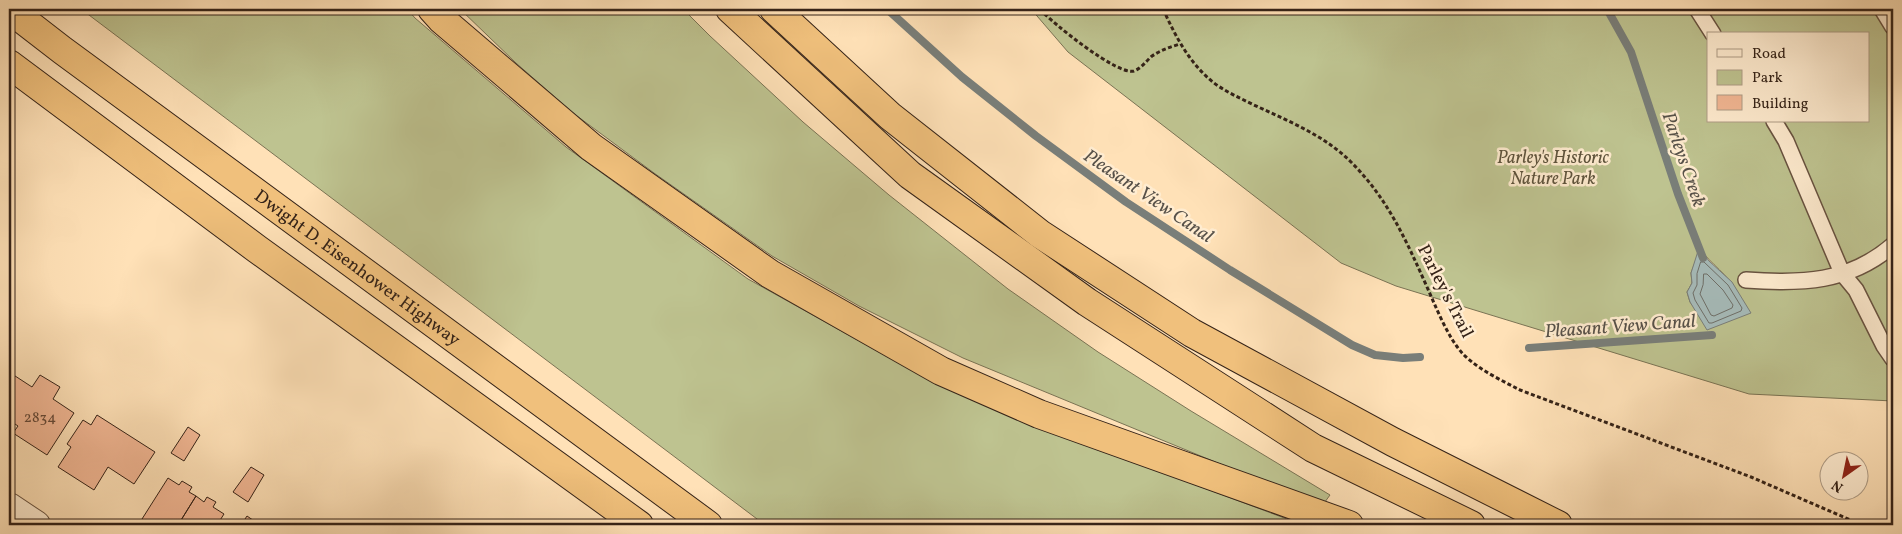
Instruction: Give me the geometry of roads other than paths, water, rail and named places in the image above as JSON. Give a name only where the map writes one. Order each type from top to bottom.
[{"type":"highway","name":"Dwight D. Eisenhower Highway","points":[[9,9],[62,50],[708,525]]},
{"type":"highway","points":[[432,9],[591,147],[770,274],[932,366],[1039,414],[1349,525]]},
{"type":"highway","points":[[730,9],[910,175],[1087,302],[1313,448],[1471,525]]},
{"type":"highway","points":[[774,9],[890,116],[1040,234],[1192,333],[1393,442],[1558,525]]},
{"type":"highway","points":[[9,64],[249,243],[639,525]]},
{"type":"street","points":[[9,508],[36,525]]},
{"type":"lane","points":[[1697,9],[1712,32]]},
{"type":"lane","points":[[1882,9],[1893,27]]},
{"type":"lane","points":[[1775,122],[1786,140],[1842,273],[1856,290],[1884,346],[1893,358]]},
{"type":"lane","points":[[1746,280],[1780,283],[1811,282],[1866,264],[1893,245]]},
{"type":"water","points":[[1699,248],[1709,261],[1732,282],[1751,313],[1707,330],[1690,302],[1687,292],[1692,283],[1691,273]]},
{"type":"waterway","name":"Pleasant View Canal","points":[[887,9],[962,77],[1036,136],[1126,202],[1230,270],[1352,345],[1375,355],[1403,358],[1420,357]]},
{"type":"waterway","name":"Parleys Creek","points":[[1607,9],[1631,52],[1678,194],[1703,258]]},
{"type":"waterway","name":"Pleasant View Canal","points":[[1529,348],[1712,335]]},
{"type":"park label","name":"Parley's Historic Nature Park","points":[[1553,167]]}]
